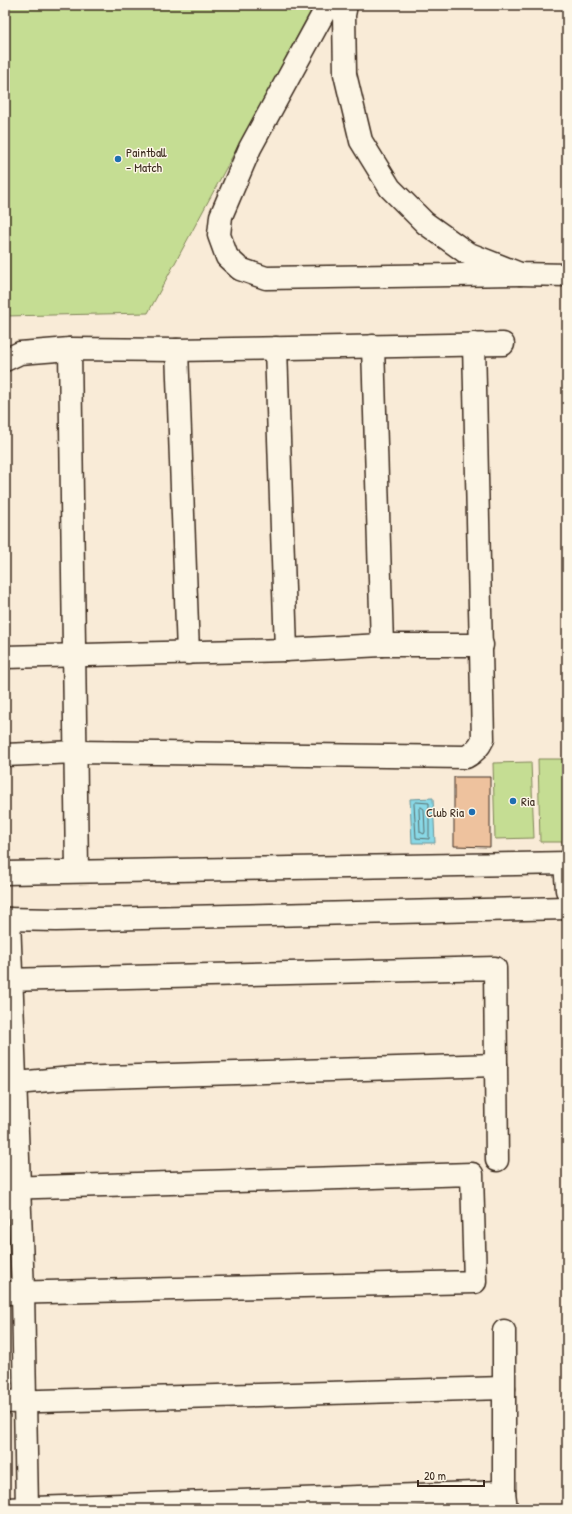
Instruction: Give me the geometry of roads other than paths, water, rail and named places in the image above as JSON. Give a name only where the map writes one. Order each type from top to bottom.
[{"type":"street","points":[[328,5],[250,148],[222,216],[220,235],[227,256],[240,269],[266,278],[520,274],[567,275]]},
{"type":"street","points":[[346,5],[344,15],[346,82],[362,141],[390,188],[425,223],[467,253],[520,274]]},
{"type":"street","points":[[5,755],[76,752],[466,757],[480,747],[483,739],[482,645],[474,344]]},
{"type":"street","points":[[5,360],[20,353],[70,349],[177,350],[503,344]]},
{"type":"street","points":[[373,346],[382,645]]},
{"type":"street","points":[[276,348],[286,650]]},
{"type":"street","points":[[70,349],[76,655],[77,870]]},
{"type":"street","points":[[177,350],[188,653]]},
{"type":"street","points":[[5,657],[286,650],[382,645],[482,645]]},
{"type":"street","points":[[5,873],[77,870],[566,863],[567,890]]},
{"type":"street","points":[[27,1508],[15,1401],[7,919],[56,920],[567,908]]},
{"type":"street","points":[[9,980],[495,968],[497,1160]]},
{"type":"street","points":[[10,1084],[72,1078],[496,1064]]},
{"type":"street","points":[[11,1188],[472,1174],[475,1282],[14,1292]]},
{"type":"street","points":[[5,1509],[505,1500],[504,1331]]},
{"type":"street","points":[[15,1401],[504,1388]]},
{"type":"water","points":[[433,798],[435,843],[412,843],[410,799]]},
{"type":"place","name":"Paintball - Match","points":[[118,159]]},
{"type":"place","name":"Ria","points":[[513,801]]},
{"type":"place","name":"Club Ria","points":[[472,812]]}]
